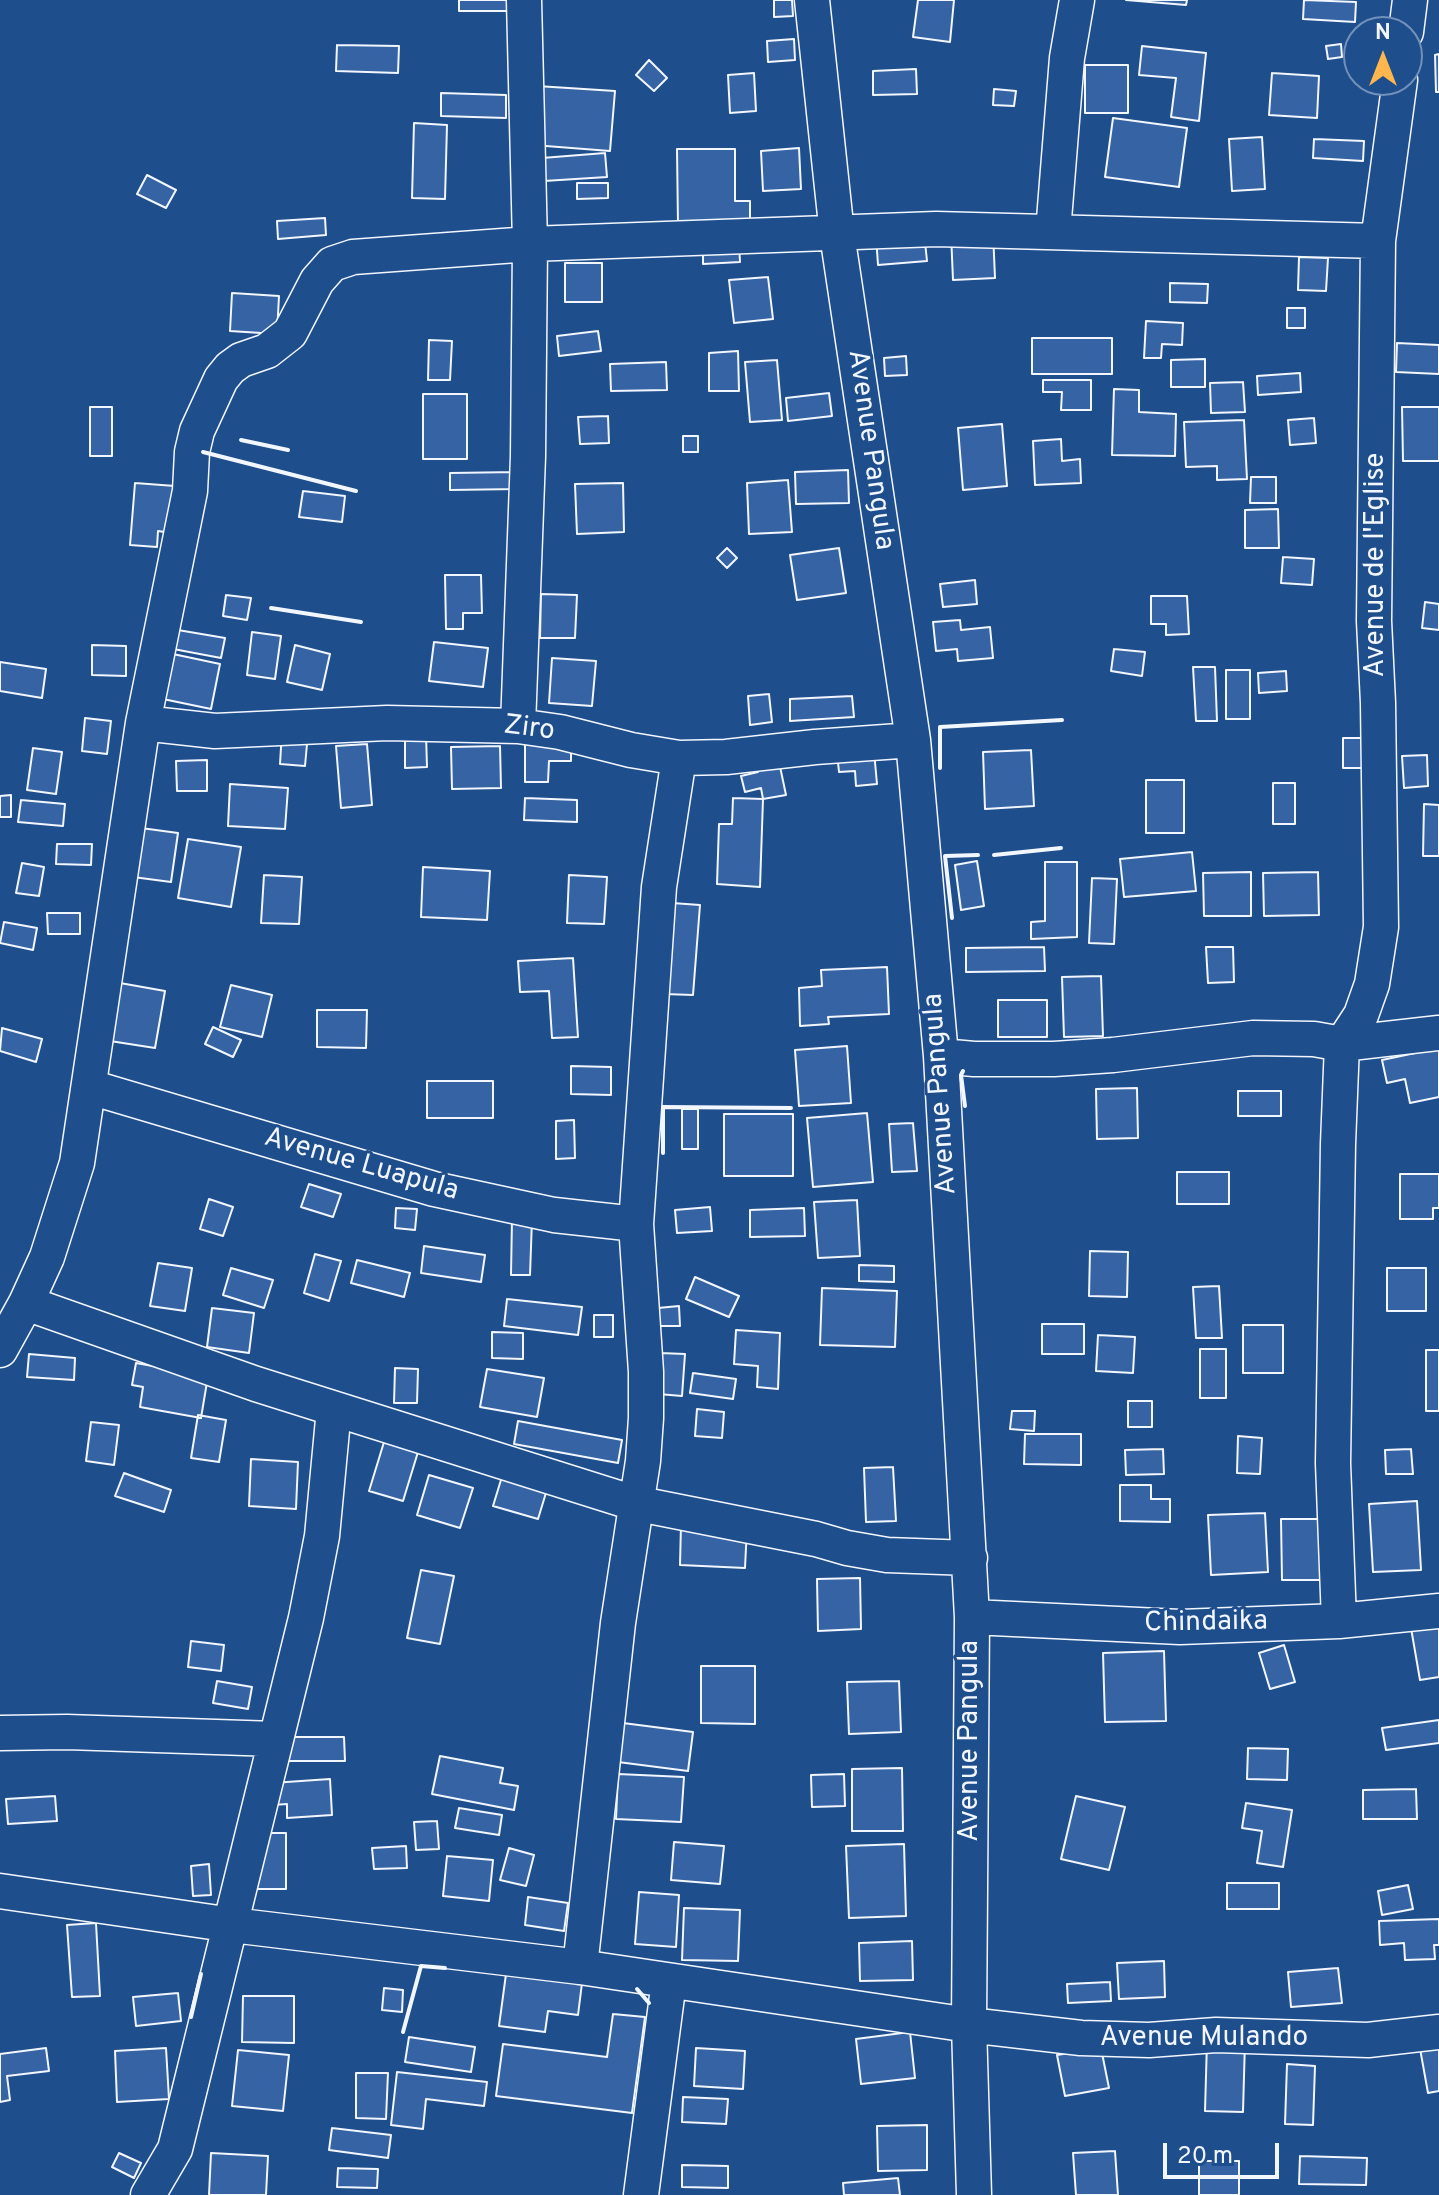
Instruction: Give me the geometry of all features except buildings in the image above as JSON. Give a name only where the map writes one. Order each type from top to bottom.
[{"type":"street","points":[[518,726],[528,456],[530,244],[524,0]]},
{"type":"street","name":"Avenue Pangula","points":[[812,0],[837,234],[913,740],[941,1056],[972,1617],[969,2025],[974,2195]]},
{"type":"street","points":[[1053,232],[1067,58],[1077,0]]},
{"type":"street","name":"Avenue de l'Eglise","points":[[1342,1044],[1361,1015],[1372,984],[1381,927],[1374,621],[1378,241],[1398,96]]},
{"type":"street","points":[[0,1350],[47,1257],[77,1163],[143,723],[190,491],[192,452],[197,431],[221,379],[241,360],[267,351],[290,333],[317,281],[332,264],[353,257],[530,244],[936,229],[1378,241]]},
{"type":"street","name":"Ziro","points":[[143,723],[215,731],[387,723],[518,726],[679,758],[726,757],[913,740]]},
{"type":"street","points":[[580,1967],[618,1623],[634,1503],[643,1461],[646,1372],[636,1224],[659,887],[679,758]]},
{"type":"street","points":[[941,1056],[1054,1059],[1253,1038],[1314,1039],[1342,1044],[1439,1033]]},
{"type":"street","points":[[1339,1621],[1333,1366],[1342,1044]]},
{"type":"street","name":"Avenue Luapula","points":[[90,1087],[434,1189],[554,1215],[636,1224]]},
{"type":"street","points":[[26,1303],[334,1409],[634,1503],[887,1555],[970,1558]]},
{"type":"street","points":[[148,2195],[175,2149],[318,1566],[334,1409]]},
{"type":"street","name":"Chindaika","points":[[972,1617],[1180,1627],[1339,1621],[1439,1611]]},
{"type":"street","points":[[0,1733],[67,1732],[275,1739]]},
{"type":"street","name":"Avenue Mulando","points":[[0,1891],[232,1925],[580,1967],[969,2025],[1081,2038],[1149,2040],[1216,2035],[1368,2040],[1439,2032]]},
{"type":"street","points":[[641,2195],[669,1981]]},
{"type":"wall","points":[[241,440],[288,450]]},
{"type":"wall","points":[[203,452],[356,491]]},
{"type":"wall","points":[[271,608],[361,622]]},
{"type":"wall","points":[[940,768],[940,727],[1062,720]]},
{"type":"wall","points":[[994,855],[1061,848]]},
{"type":"wall","points":[[952,918],[945,856],[978,855]]},
{"type":"wall","points":[[963,1071],[965,1106]]},
{"type":"wall","points":[[663,1153],[663,1107],[791,1108]]},
{"type":"wall","points":[[403,2032],[421,1966],[445,1968]]},
{"type":"wall","points":[[191,2017],[201,1974]]},
{"type":"wall","points":[[637,1989],[649,2003]]}]
